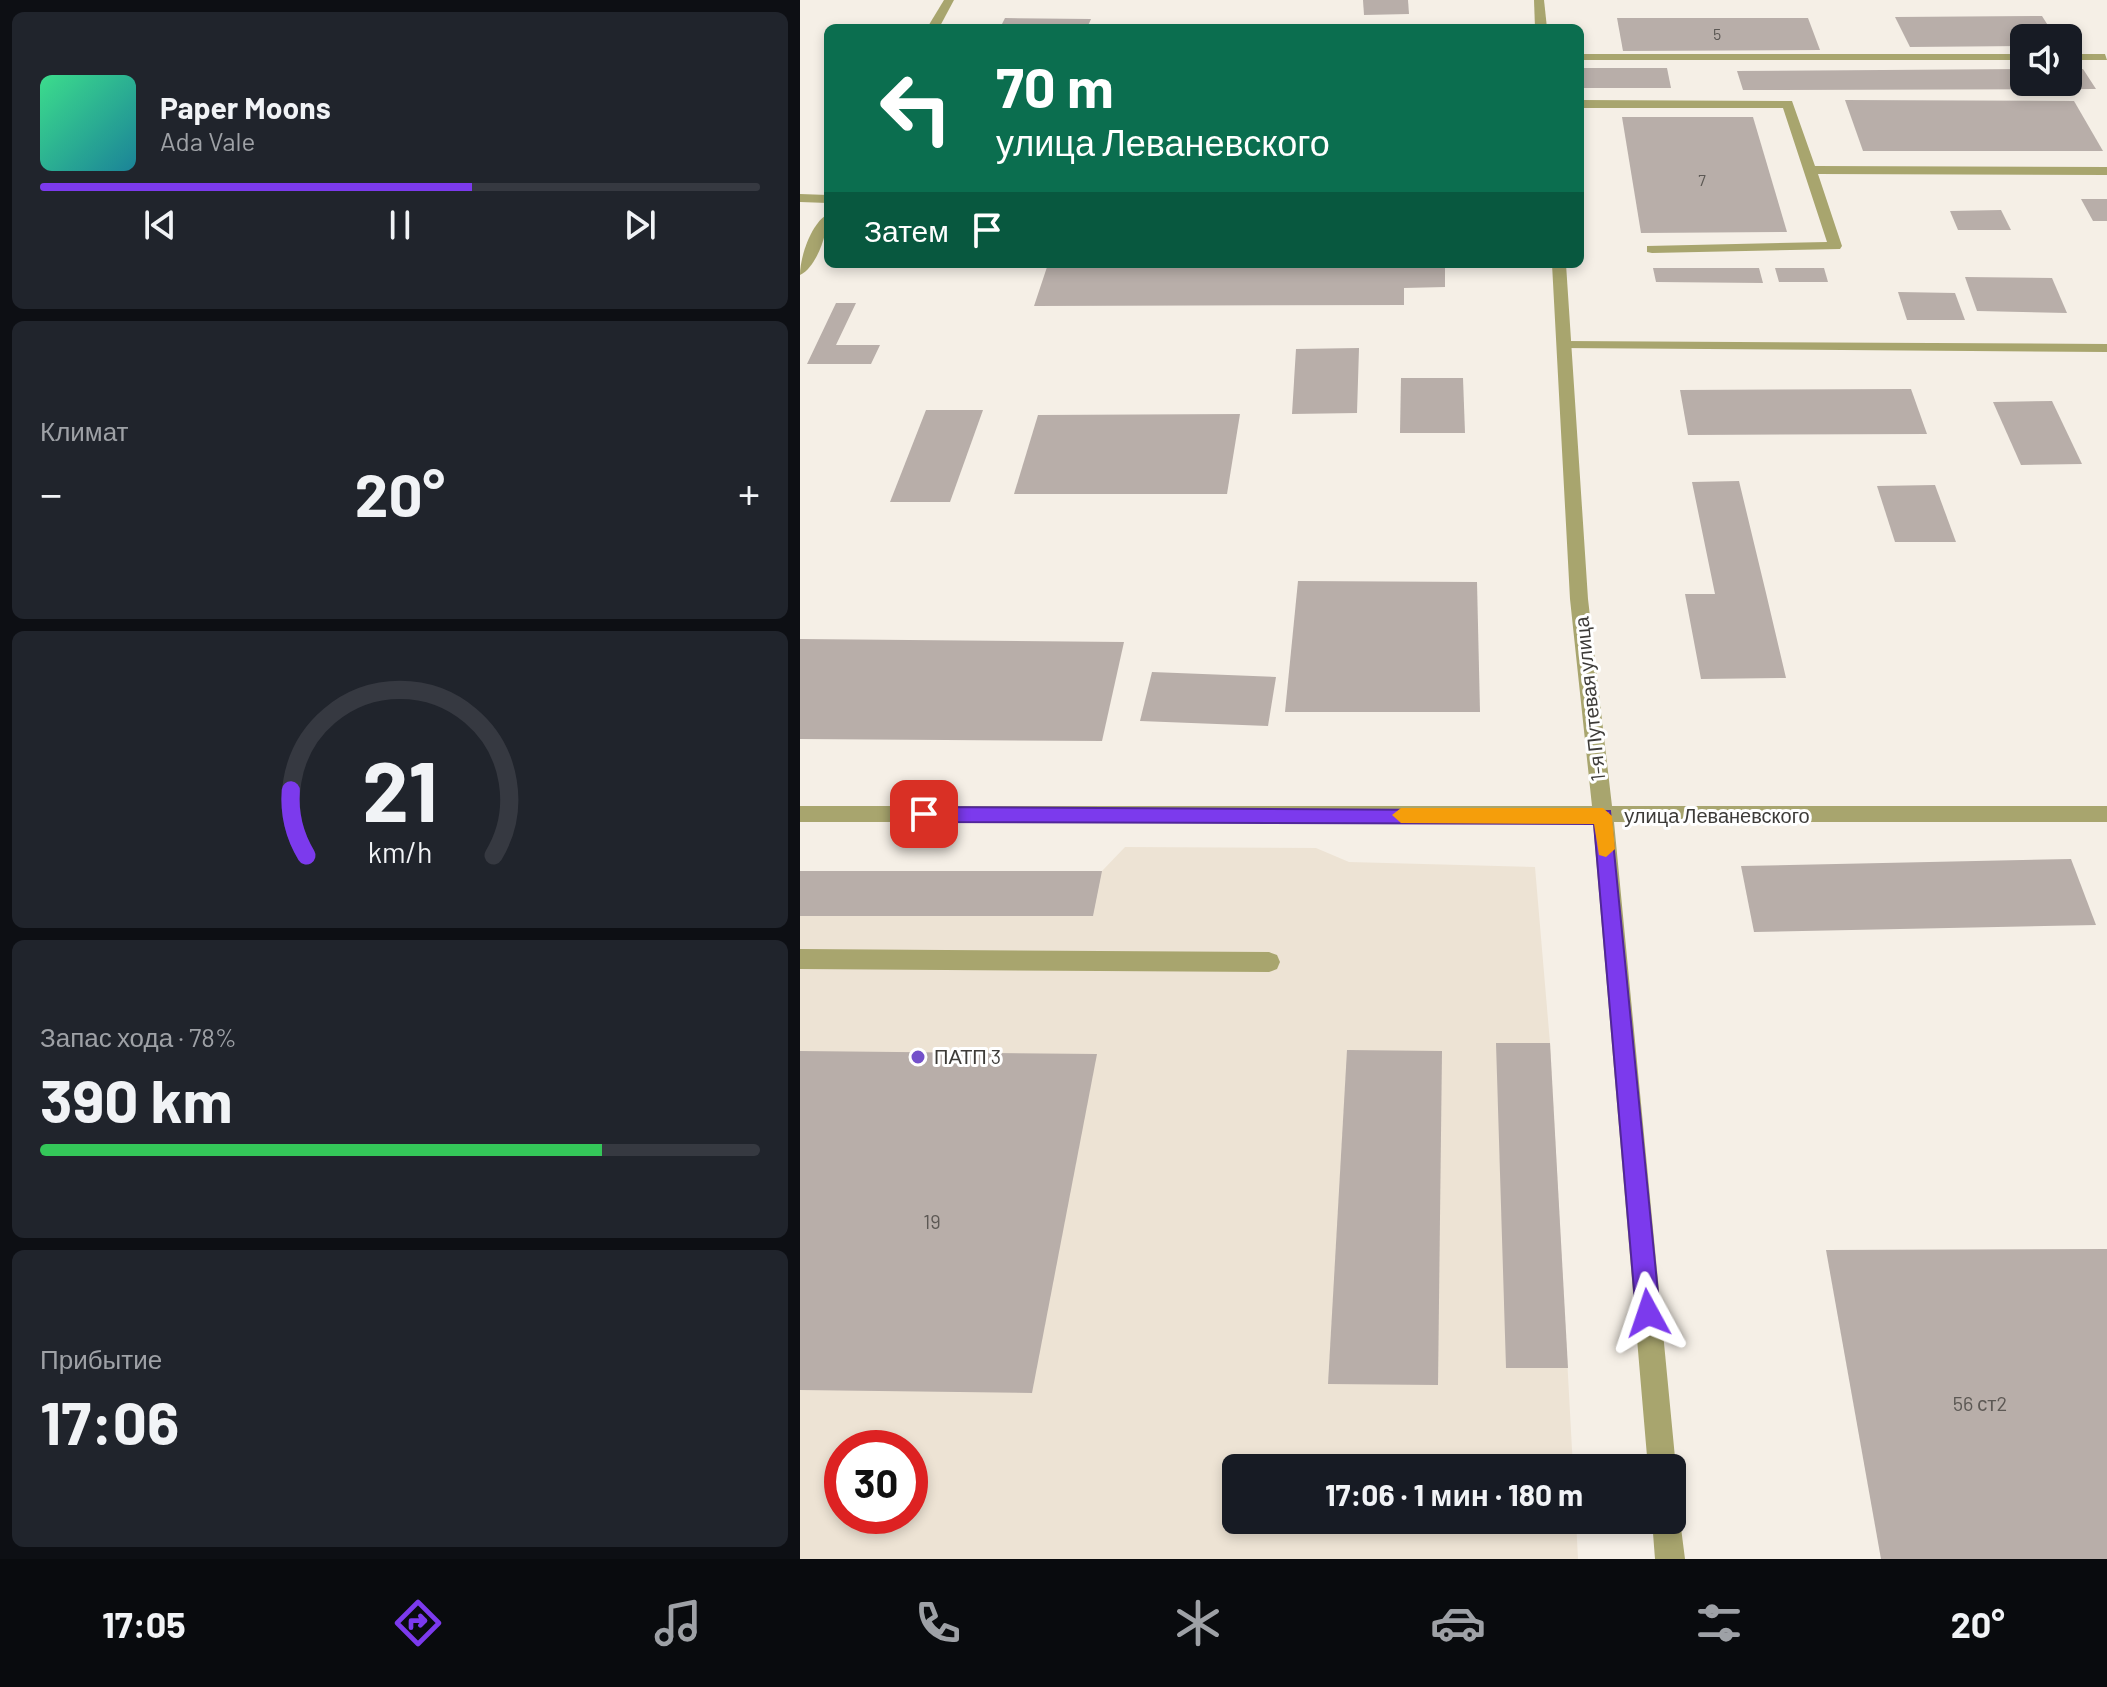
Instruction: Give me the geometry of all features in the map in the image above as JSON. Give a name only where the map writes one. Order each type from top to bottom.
[{"type":"street","points":[[935,24],[949,0]]},
{"type":"street","points":[[1539,0],[1541,24]]},
{"type":"street","points":[[1584,57],[2010,57]]},
{"type":"street","points":[[2082,57],[2105,57]]},
{"type":"street","points":[[1584,104],[1788,104],[1835,246],[1652,249]]},
{"type":"street","points":[[1810,170],[2107,171]]},
{"type":"street","points":[[800,198],[824,199]]},
{"type":"street","points":[[800,271],[824,226]]},
{"type":"street","name":"1-я Путевая улица","points":[[1559,268],[1579,599],[1603,816],[1661,1454]]},
{"type":"street","points":[[1565,345],[2107,348]]},
{"type":"street","name":"улица Леваневского","points":[[800,814],[2107,814]]},
{"type":"street","points":[[800,959],[1269,962]]},
{"type":"street","points":[[1667,1534],[1670,1559]]},
{"type":"shaded area","points":[[1125,847],[1316,848],[1349,862],[1535,867],[1550,1043],[1572,1454],[1222,1454],[1222,1534],[1577,1534],[1578,1559],[800,1559],[800,871],[1102,871]]},
{"type":"building","points":[[1363,0],[1408,0],[1409,14],[1364,15]]},
{"type":"building","points":[[2042,16],[2047,24],[2010,24],[2010,46],[1910,47],[1895,17]]},
{"type":"building","points":[[1005,18],[1091,19],[1089,24],[1002,24]]},
{"type":"building","points":[[1617,18],[1808,18],[1820,50],[1623,51]]},
{"type":"building","points":[[1584,68],[1667,68],[1671,88],[1584,88]]},
{"type":"building","points":[[2010,69],[2010,89],[1743,90],[1737,71]]},
{"type":"building","points":[[2082,69],[2083,69],[2096,89],[2082,89]]},
{"type":"building","points":[[1845,100],[2074,101],[2103,151],[1863,151]]},
{"type":"building","points":[[1622,117],[1753,117],[1787,232],[1641,233]]},
{"type":"building","points":[[2081,199],[2107,199],[2107,221],[2093,221]]},
{"type":"building","points":[[2001,210],[2011,230],[1958,230],[1950,211]]},
{"type":"building","points":[[1047,268],[1445,268],[1445,287],[1404,288],[1404,305],[1034,306]]},
{"type":"building","points":[[1653,268],[1759,268],[1763,283],[1656,282]]},
{"type":"building","points":[[1775,268],[1824,268],[1828,282],[1779,282]]},
{"type":"building","points":[[1965,277],[2052,278],[2067,313],[1977,311]]},
{"type":"building","points":[[1898,292],[1955,293],[1965,320],[1907,320]]},
{"type":"building","points":[[836,303],[856,303],[836,345],[880,345],[871,364],[807,364]]},
{"type":"building","points":[[1359,348],[1357,413],[1292,414],[1296,349]]},
{"type":"building","points":[[1401,378],[1463,378],[1465,433],[1400,433]]},
{"type":"building","points":[[1911,389],[1927,434],[1688,435],[1680,390]]},
{"type":"building","points":[[2052,401],[2082,464],[2021,465],[1993,402]]},
{"type":"building","points":[[926,410],[983,410],[950,502],[890,502]]},
{"type":"building","points":[[1240,414],[1227,494],[1014,494],[1038,415]]},
{"type":"building","points":[[1739,481],[1786,678],[1701,679],[1685,594],[1715,594],[1692,482]]},
{"type":"building","points":[[1935,485],[1956,542],[1895,542],[1877,486]]},
{"type":"building","points":[[1298,581],[1477,582],[1480,712],[1285,712]]},
{"type":"building","points":[[800,639],[1124,642],[1102,741],[800,739]]},
{"type":"building","points":[[1152,672],[1276,677],[1268,726],[1140,721]]},
{"type":"building","points":[[2071,859],[2096,925],[1754,932],[1741,866]]},
{"type":"building","points":[[800,871],[1102,871],[1093,916],[800,916]]},
{"type":"building","points":[[1496,1043],[1550,1043],[1568,1368],[1506,1368]]},
{"type":"building","points":[[1347,1050],[1442,1051],[1438,1385],[1328,1384]]},
{"type":"building","points":[[800,1051],[1097,1054],[1032,1393],[800,1390]]},
{"type":"building","points":[[2107,1249],[2107,1559],[1881,1559],[1826,1250]]},
{"type":"slow traffic","points":[[1401,815],[1603,816],[1606,849]]},
{"type":"place","name":"ПАТП 3","points":[[918,1057]]},
{"type":"route","points":[[924,814],[1603,816],[1648,1313]]}]
